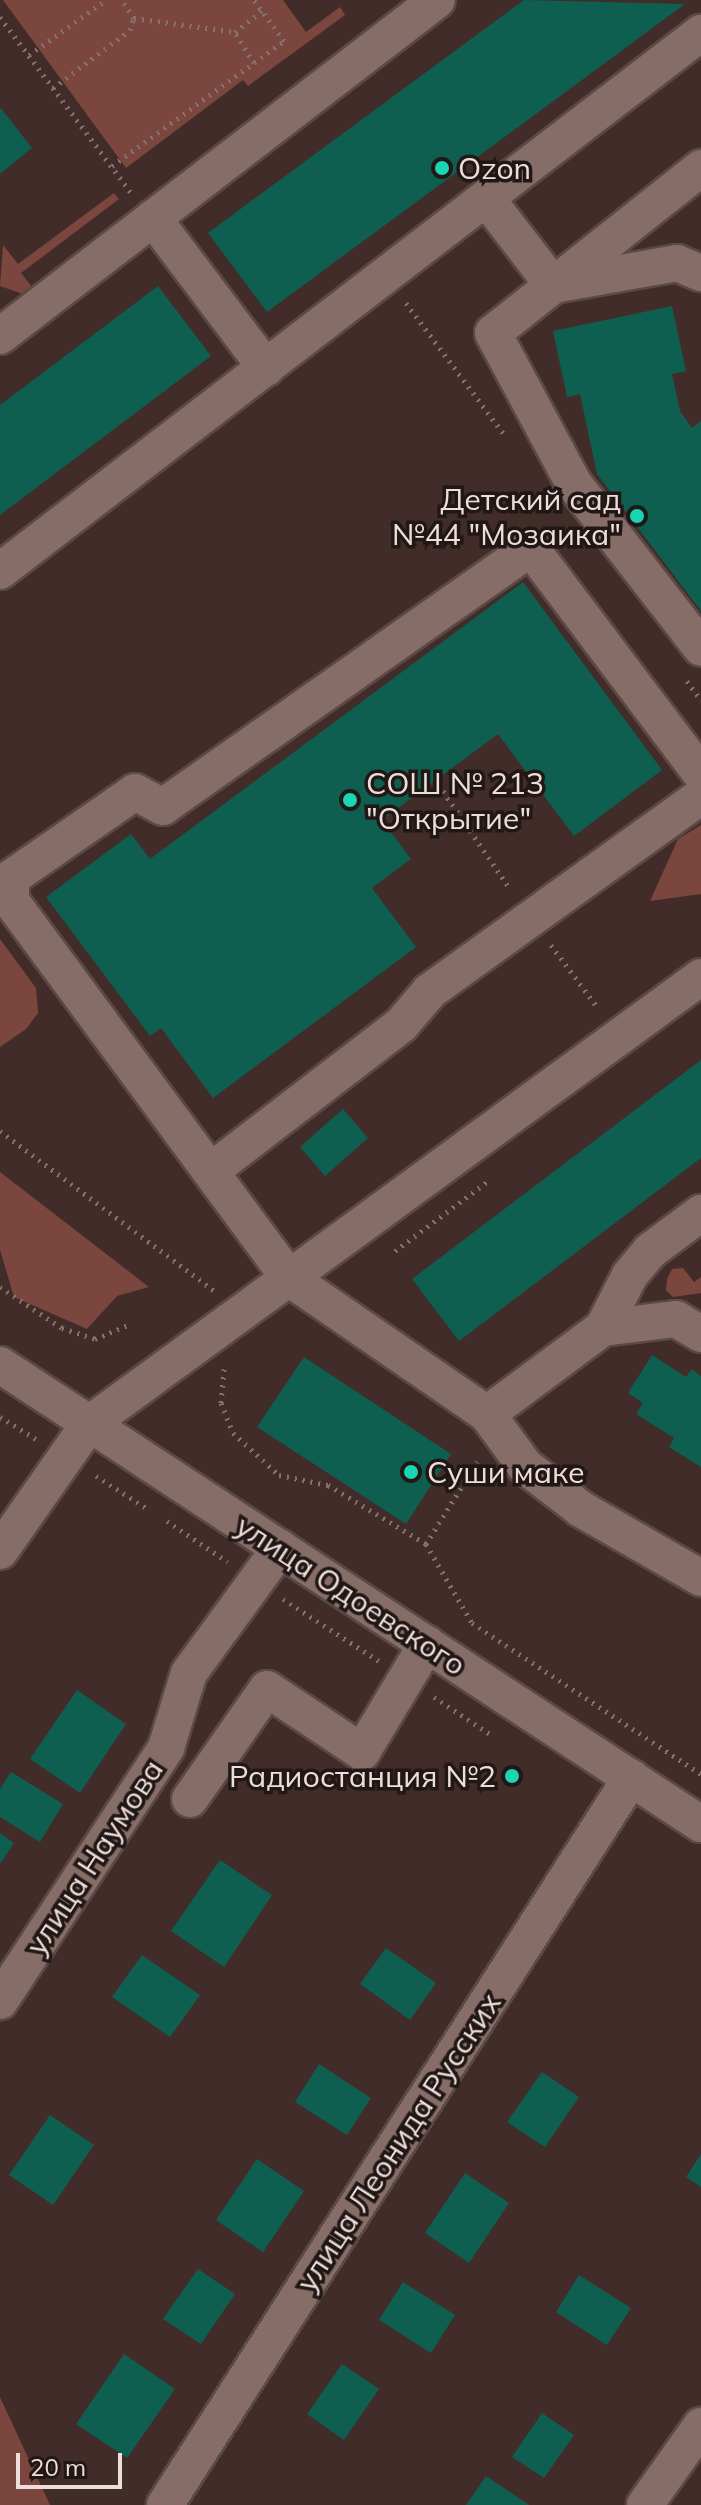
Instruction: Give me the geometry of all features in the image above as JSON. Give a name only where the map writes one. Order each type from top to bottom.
[{"type":"street","points":[[0,336],[437,0]]},
{"type":"street","points":[[0,571],[701,33]]},
{"type":"street","points":[[701,168],[493,333],[574,484],[701,648]]},
{"type":"street","points":[[486,198],[553,285]]},
{"type":"street","points":[[152,219],[266,368]]},
{"type":"street","points":[[553,285],[677,263],[701,273]]},
{"type":"street","points":[[701,774],[531,548],[163,807],[135,792],[11,878],[11,901],[289,1278],[493,1421],[525,1466],[581,1509],[701,1578]]},
{"type":"street","points":[[212,1170],[401,1025],[430,991],[701,796]]},
{"type":"street","points":[[0,1551],[89,1424],[701,977]]},
{"type":"street","points":[[493,1421],[603,1328],[630,1275],[650,1251],[701,1213]]},
{"type":"street","points":[[603,1328],[676,1319],[701,1334]]},
{"type":"street","name":"улица Одоевского","points":[[0,1365],[701,1824]]},
{"type":"street","name":"улица Наумова","points":[[0,2001],[166,1748],[189,1673],[280,1548]]},
{"type":"street","points":[[190,1799],[267,1689],[362,1752],[427,1644]]},
{"type":"street","name":"улица Леонида Русских","points":[[165,2505],[631,1778]]},
{"type":"street","points":[[645,2505],[701,2426]]},
{"type":"path","points":[[29,55],[106,0]]},
{"type":"path","points":[[122,0],[134,18],[235,32],[262,11]]},
{"type":"path","points":[[112,166],[284,41],[254,0]]},
{"type":"path","points":[[0,17],[152,219]]},
{"type":"path","points":[[53,88],[130,30],[134,18]]},
{"type":"path","points":[[235,32],[254,63]]},
{"type":"path","points":[[0,1131],[244,1313]]},
{"type":"path","points":[[0,1287],[62,1328],[95,1339],[131,1324]]},
{"type":"path","points":[[229,1361],[222,1373],[221,1403],[233,1433],[279,1475],[328,1485],[426,1544],[472,1623],[701,1774]]},
{"type":"path","points":[[426,1544],[493,1421]]},
{"type":"shaded area","points":[[3,0],[283,0],[306,32],[340,7],[345,15],[248,86],[243,80],[126,168]]},
{"type":"shaded area","points":[[114,193],[119,199],[21,273],[32,287],[23,294],[0,286],[3,245],[18,264]]},
{"type":"shaded area","points":[[701,825],[701,894],[650,901],[678,839]]},
{"type":"shaded area","points":[[0,939],[36,988],[38,1013],[26,1029],[0,1047]]},
{"type":"shaded area","points":[[0,1172],[149,1287],[117,1296],[87,1329],[14,1297],[0,1250]]},
{"type":"shaded area","points":[[683,1268],[694,1282],[701,1277],[701,1293],[673,1297],[666,1290],[672,1269]]},
{"type":"shaded area","points":[[0,2397],[50,2505],[0,2505]]},
{"type":"building","points":[[524,0],[685,4],[267,312],[208,233]]},
{"type":"building","points":[[0,107],[32,148],[0,174]]},
{"type":"building","points":[[158,286],[211,356],[0,515],[0,405]]},
{"type":"building","points":[[672,306],[686,371],[672,374],[680,411],[692,428],[701,421],[701,611],[597,474],[580,394],[567,397],[553,331]]},
{"type":"building","points":[[523,582],[662,770],[574,836],[498,734],[382,820],[411,859],[372,888],[416,947],[213,1098],[161,1028],[150,1036],[46,897],[131,834],[150,859]]},
{"type":"building","points":[[701,1060],[701,1158],[459,1341],[412,1279]]},
{"type":"building","points":[[343,1109],[368,1138],[325,1176],[300,1147]]},
{"type":"building","points":[[652,1355],[686,1377],[692,1369],[701,1376],[701,1467],[669,1447],[674,1438],[636,1414],[643,1403],[628,1393]]},
{"type":"building","points":[[304,1357],[451,1454],[406,1524],[257,1427]]},
{"type":"building","points":[[77,1690],[126,1724],[80,1793],[30,1759]]},
{"type":"building","points":[[11,1772],[63,1804],[40,1842],[0,1817],[0,1789]]},
{"type":"building","points":[[0,1833],[14,1843],[0,1864]]},
{"type":"building","points":[[220,1860],[272,1895],[224,1967],[171,1931]]},
{"type":"building","points":[[386,1948],[436,1983],[410,2020],[360,1984]]},
{"type":"building","points":[[142,1955],[200,1995],[170,2037],[112,1997]]},
{"type":"building","points":[[319,2064],[371,2098],[347,2135],[295,2102]]},
{"type":"building","points":[[542,2072],[579,2097],[545,2147],[507,2122]]},
{"type":"building","points":[[50,2115],[94,2145],[53,2205],[9,2175]]},
{"type":"building","points":[[701,2154],[701,2187],[686,2177]]},
{"type":"building","points":[[257,2159],[304,2191],[263,2252],[216,2220]]},
{"type":"building","points":[[465,2173],[509,2203],[469,2263],[425,2233]]},
{"type":"building","points":[[198,2269],[235,2294],[201,2344],[163,2319]]},
{"type":"building","points":[[579,2275],[631,2308],[607,2345],[556,2312]]},
{"type":"building","points":[[403,2282],[455,2315],[431,2353],[379,2320]]},
{"type":"building","points":[[124,2354],[175,2389],[127,2458],[76,2424]]},
{"type":"building","points":[[342,2364],[379,2389],[344,2440],[307,2414]]},
{"type":"building","points":[[542,2413],[574,2435],[544,2478],[512,2457]]},
{"type":"building","points":[[486,2476],[529,2505],[466,2505]]},
{"type":"place","name":"Ozon","points":[[442,168]]},
{"type":"place","name":"Детский сад №44 \"Мозаика\"","points":[[637,516]]},
{"type":"place","name":"СОШ № 213 \"Открытие\"","points":[[350,800]]},
{"type":"place","name":"Суши маке","points":[[411,1472]]},
{"type":"place","name":"Радиостанция №2","points":[[512,1776]]}]
